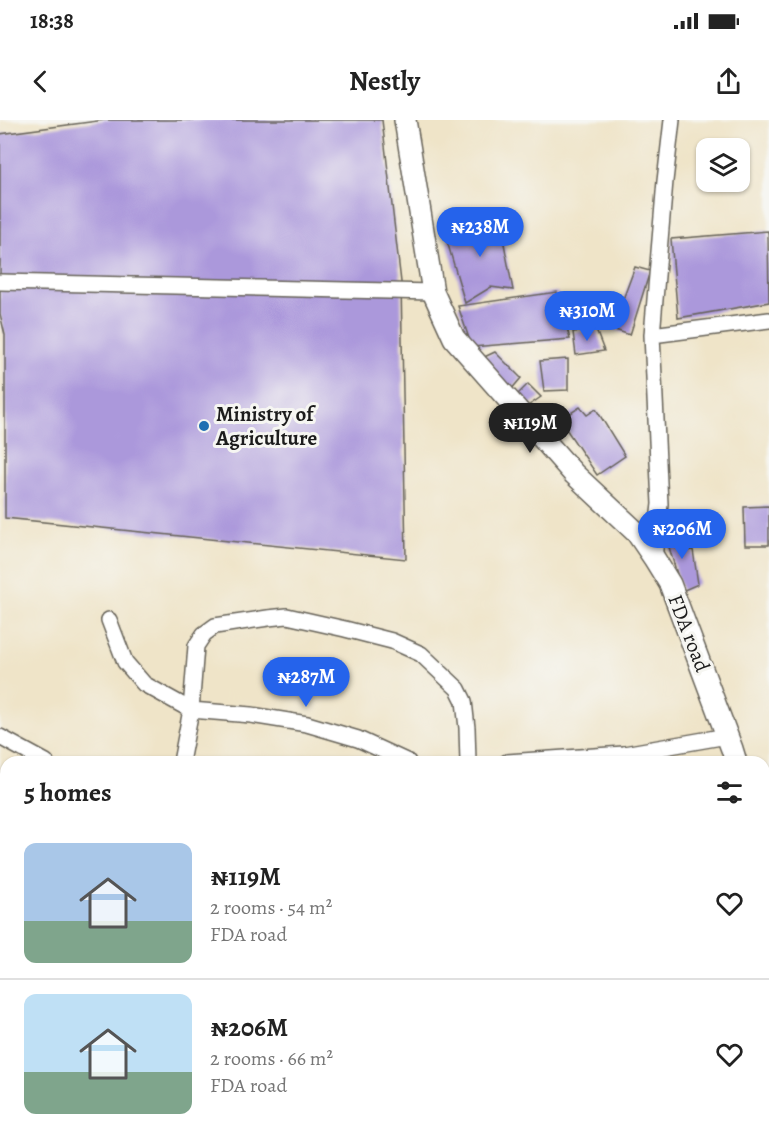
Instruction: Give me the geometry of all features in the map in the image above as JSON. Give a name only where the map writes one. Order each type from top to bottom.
[{"type":"street","name":"FDA road","points":[[405,120],[433,292],[454,338],[574,474],[636,533],[654,558],[670,584],[734,756]]},
{"type":"street","points":[[654,558],[660,504],[652,335],[672,120]]},
{"type":"street","points":[[0,282],[433,292]]},
{"type":"street","points":[[652,335],[769,320]]},
{"type":"street","points":[[182,756],[191,710],[196,646],[204,634],[215,626],[287,616],[392,641],[421,654],[458,689],[465,701],[468,756]]},
{"type":"street","points":[[110,620],[125,662],[144,684],[191,710],[251,715],[307,724],[358,740],[394,756]]},
{"type":"street","points":[[595,756],[624,754],[727,736]]},
{"type":"street","points":[[0,737],[35,756]]},
{"type":"building","name":"Ministry of Agriculture","points":[[105,120],[382,120],[401,282],[406,559],[5,518],[5,335],[0,314],[0,134]]},
{"type":"building","points":[[477,215],[501,228],[513,290],[491,287],[465,303],[447,241]]},
{"type":"building","points":[[768,231],[769,302],[678,318],[671,239]]},
{"type":"building","points":[[635,267],[650,271],[630,335],[612,329]]},
{"type":"building","points":[[557,292],[570,339],[472,347],[458,306]]},
{"type":"building","points":[[596,330],[604,351],[576,355],[573,332]]},
{"type":"building","points":[[495,352],[521,378],[510,391],[482,358]]},
{"type":"building","points":[[568,359],[568,390],[544,391],[540,361]]},
{"type":"building","points":[[528,384],[541,397],[525,408],[517,395]]},
{"type":"building","points":[[580,407],[587,415],[596,409],[625,456],[597,475],[560,420]]},
{"type":"building","points":[[769,506],[769,545],[745,545],[744,507]]},
{"type":"building","points":[[687,514],[714,515],[716,541],[686,540]]},
{"type":"building","points":[[675,524],[684,551],[693,550],[698,584],[682,591],[664,530]]},
{"type":"place","name":"Ministry of Agriculture","points":[[204,426]]}]
